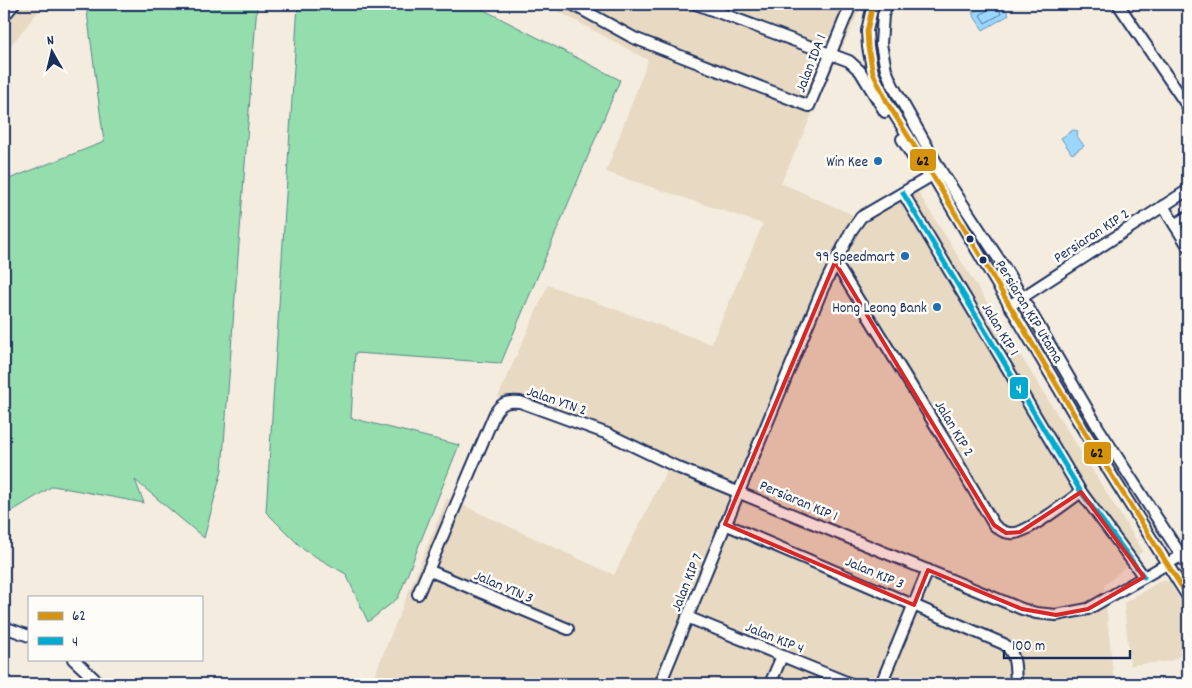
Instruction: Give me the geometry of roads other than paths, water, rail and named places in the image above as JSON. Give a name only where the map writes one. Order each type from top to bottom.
[{"type":"street","points":[[4,16],[14,4]]},
{"type":"street","name":"Jalan IDA 1","points":[[572,4],[634,38],[809,106],[851,4]]},
{"type":"street","points":[[696,4],[849,61],[860,71],[917,164],[937,173]]},
{"type":"street","name":"Persiaran KIP Utama","points":[[873,4],[867,31],[870,61],[888,104],[1022,298],[1099,429],[1185,554],[1188,566]]},
{"type":"street","name":"Persiaran KIP Utama","points":[[887,4],[883,15],[882,32],[884,59],[893,86],[937,173],[1009,306],[1087,436],[1188,597]]},
{"type":"street","points":[[1118,4],[1188,106]]},
{"type":"street","points":[[870,61],[884,59]]},
{"type":"street","name":"Persiaran KIP 1","points":[[937,173],[861,217],[851,231],[822,290],[739,492],[1022,609],[1036,613],[1056,615],[1088,609],[1185,554]]},
{"type":"street","name":"Persiaran KIP 2","points":[[1009,306],[1188,190]]},
{"type":"street","name":"Jalan KIP 1","points":[[903,193],[1081,492],[1144,577]]},
{"type":"street","points":[[1164,206],[1188,246]]},
{"type":"street","points":[[1175,225],[1188,216]]},
{"type":"street","name":"Jalan KIP 2","points":[[835,262],[947,444],[994,525],[999,530],[1013,533],[1020,532],[1081,492]]},
{"type":"street","name":"Jalan YTN 2","points":[[418,594],[495,413],[500,404],[509,401],[520,402],[608,434],[679,468],[739,492]]},
{"type":"street","name":"Jalan KIP 7","points":[[660,684],[739,492]]},
{"type":"street","name":"Jalan KIP 3","points":[[725,524],[1004,644],[1011,650],[1016,684]]},
{"type":"street","name":"Jalan YTN 3","points":[[428,570],[568,628]]},
{"type":"street","points":[[881,684],[928,570]]},
{"type":"street","name":"Jalan KIP 4","points":[[687,617],[851,684]]},
{"type":"street","points":[[4,627],[28,636]]},
{"type":"street","points":[[770,684],[782,656]]},
{"type":"street","points":[[73,660],[100,684]]},
{"type":"water","points":[[989,4],[1002,4],[1009,15],[983,30],[972,13]]},
{"type":"water","points":[[1073,130],[1078,131],[1077,136],[1084,146],[1072,154],[1061,138]]},
{"type":"place","name":"Win Kee","points":[[878,161]]},
{"type":"place","name":"99 Speedmart","points":[[905,256]]},
{"type":"place","name":"Hong Leong Bank","points":[[937,307]]}]
